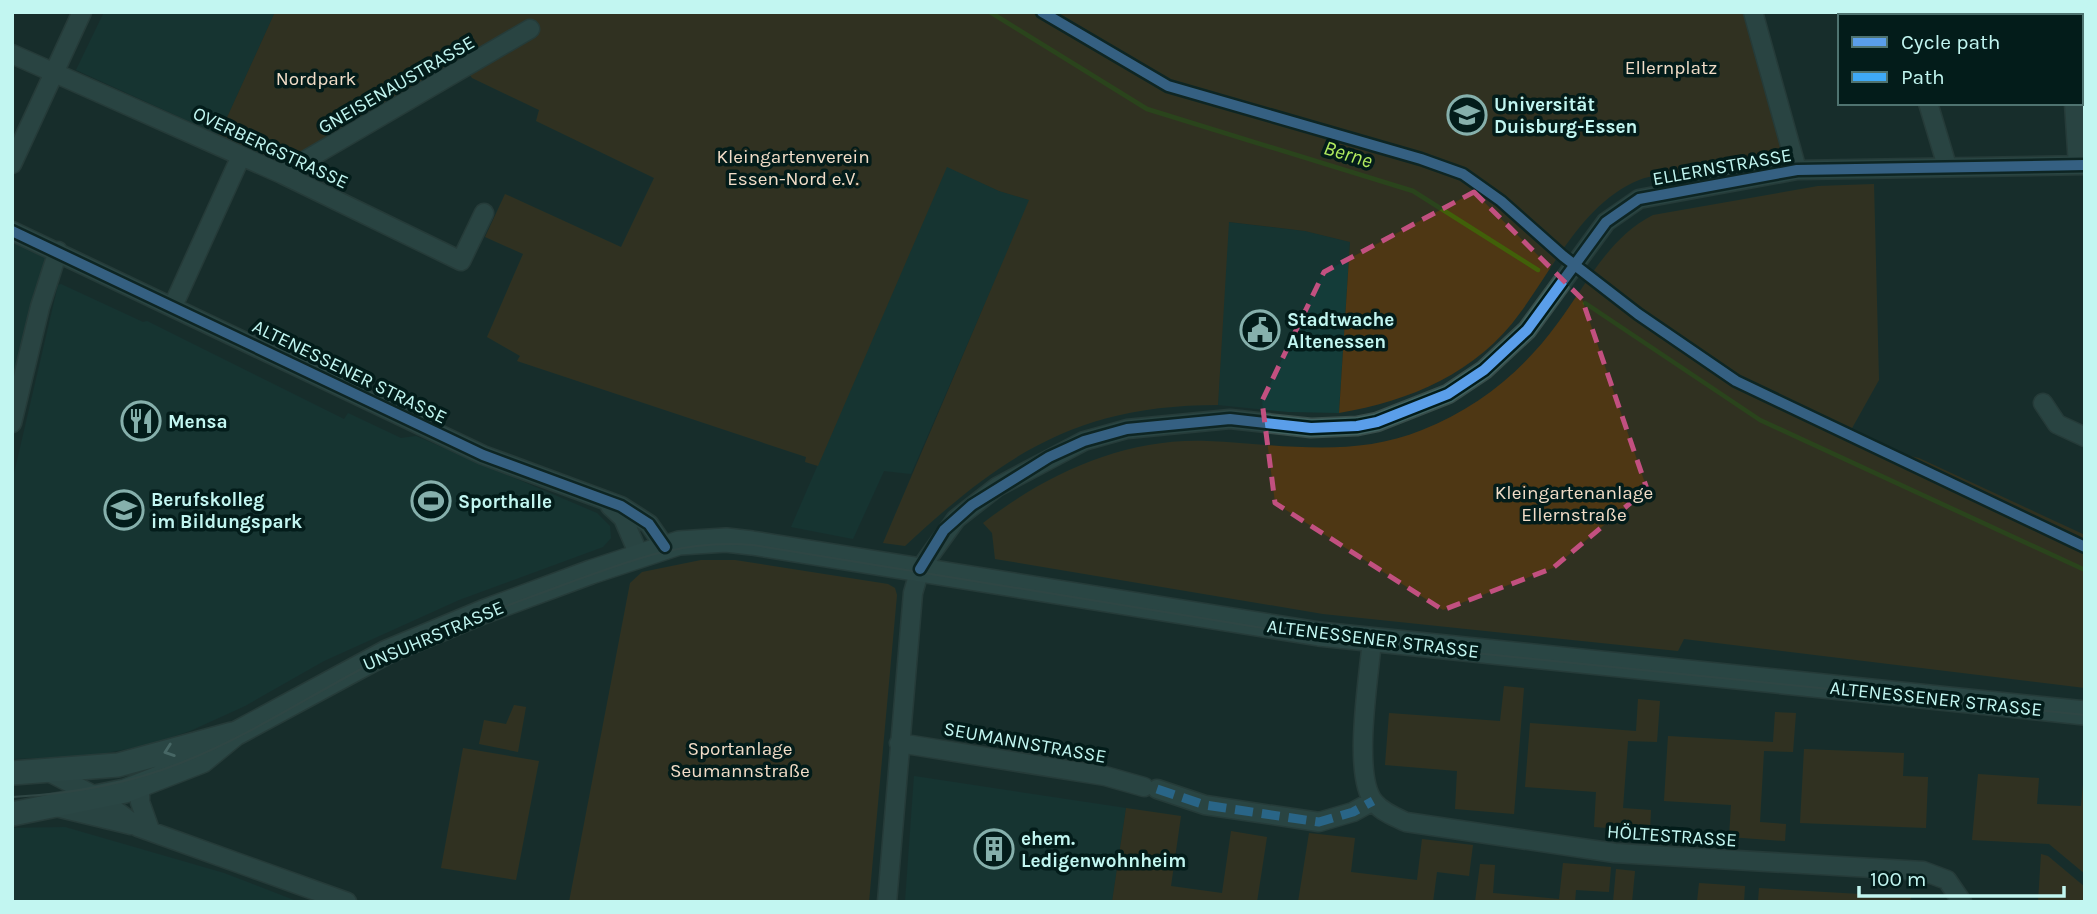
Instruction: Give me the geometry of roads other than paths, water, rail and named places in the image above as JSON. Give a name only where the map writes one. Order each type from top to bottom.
[{"type":"main road","name":"ALTENESSENER STRASSE","points":[[639,555],[665,547],[726,540],[1372,640],[2085,713]]},
{"type":"main road","name":"UNSUHRSTRASSE","points":[[12,814],[99,798],[140,786],[202,761],[235,734],[338,677],[433,631],[639,555]]},
{"type":"main road","name":"UNSUHRSTRASSE","points":[[12,773],[118,765],[235,734]]},
{"type":"street","points":[[12,164],[82,12]]},
{"type":"street","points":[[1753,12],[1797,170]]},
{"type":"street","name":"GNEISENAUSTRASSE","points":[[282,174],[530,29]]},
{"type":"street","name":"OVERBERGSTRASSE","points":[[12,54],[282,174],[461,261],[484,213]]},
{"type":"street","points":[[1929,105],[1947,166]]},
{"type":"street","points":[[2074,105],[2081,165]]},
{"type":"street","points":[[173,306],[241,156]]},
{"type":"street","name":"ELLERNSTRASSE","points":[[920,569],[944,530],[972,505],[1049,457],[1084,441],[1127,429],[1230,419],[1286,427],[1347,426],[1377,422],[1448,394],[1484,370],[1527,330],[1606,222],[1639,198],[1797,170],[2081,165]]},
{"type":"street","name":"ALTENESSENER STRASSE","points":[[12,231],[483,455],[632,511],[649,524],[665,547]]},
{"type":"street","points":[[12,424],[40,307],[58,251]]},
{"type":"street","points":[[2043,403],[2057,424],[2085,438]]},
{"type":"street","name":"ALTENESSENER STRASSE","points":[[603,499],[623,518],[639,555]]},
{"type":"street","points":[[887,902],[912,601],[920,569]]},
{"type":"street","points":[[1372,640],[1362,765],[1363,779],[1373,802]]},
{"type":"street","name":"SEUMANNSTRASSE","points":[[899,743],[1105,776],[1205,805],[1320,822],[1353,812],[1373,802]]},
{"type":"street","points":[[49,772],[99,798],[144,828]]},
{"type":"street","points":[[140,786],[144,828]]},
{"type":"street","name":"HÖLTESTRASSE","points":[[1373,802],[1392,816],[1406,821],[1576,849],[1923,871],[1947,880],[1962,902]]},
{"type":"street","points":[[55,807],[144,828],[347,902]]},
{"type":"waterway","name":"Berne","points":[[990,12],[1147,109],[1413,191],[1538,270]]},
{"type":"waterway","name":"Berne","points":[[1585,303],[1760,420],[2085,570]]},
{"type":"tram line","points":[[12,797],[99,787],[163,770],[209,751],[386,656],[451,627],[633,560],[702,545],[727,544],[753,545],[1318,637],[2085,715]]},
{"type":"place","name":"Universität Duisburg-Essen","points":[[1467,115]]},
{"type":"place","name":"Stadtwache Altenessen","points":[[1260,330]]},
{"type":"place","name":"Mensa","points":[[141,421]]},
{"type":"place","name":"Sporthalle","points":[[431,501]]},
{"type":"place","name":"Berufskolleg im Bildungspark","points":[[124,510]]},
{"type":"place","name":"ehem. Ledigenwohnheim","points":[[994,849]]},
{"type":"park label","name":"Ellernplatz","points":[[1671,67]]},
{"type":"park label","name":"Nordpark","points":[[316,78]]},
{"type":"park label","name":"Kleingartenverein Essen-Nord e.V.","points":[[793,167]]},
{"type":"park label","name":"Kleingartenanlage Ellernstraße","points":[[1574,503]]},
{"type":"park label","name":"Sportanlage Seumannstraße","points":[[740,759]]}]
